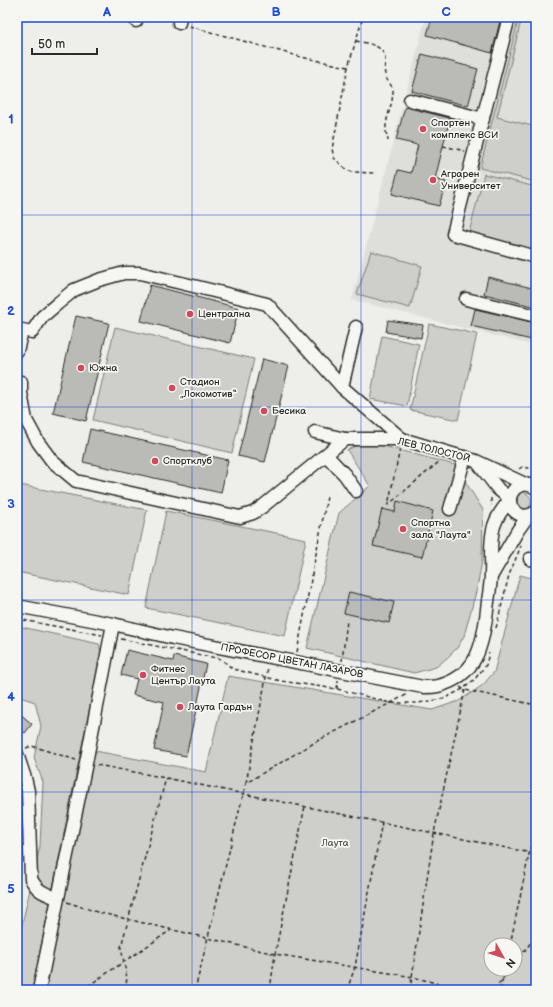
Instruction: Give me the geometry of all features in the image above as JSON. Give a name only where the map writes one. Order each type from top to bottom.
[{"type":"street","points":[[509,17],[453,234],[536,257]]},
{"type":"street","points":[[410,100],[483,119]]},
{"type":"street","points":[[17,351],[22,330],[32,332],[42,317],[74,290],[99,280],[124,273],[140,273],[267,304],[342,387],[402,439]]},
{"type":"street","points":[[466,299],[536,316]]},
{"type":"street","points":[[342,387],[356,327]]},
{"type":"street","points":[[17,381],[21,382],[21,393],[26,420],[38,442],[52,460],[76,481],[240,517],[253,513],[262,507],[345,439]]},
{"type":"street","name":"ЛЕВ ТОЛОСТОЙ","points":[[315,432],[345,439],[402,439],[470,459],[531,484]]},
{"type":"street","points":[[326,455],[345,475],[356,491]]},
{"type":"street","points":[[450,509],[470,459]]},
{"type":"street","name":"ЛЕВ ТОЛОСТОЙ","points":[[470,459],[498,490],[510,500],[515,512],[523,516],[532,514]]},
{"type":"street","name":"ПРОФЕСОР ЦВЕТАН ЛАЗАРОВ","points":[[17,606],[114,624],[173,638],[423,687],[437,686],[451,681],[464,673],[474,662],[481,646],[485,626],[491,576],[493,528],[495,521],[510,500],[513,491],[520,485],[531,484]]},
{"type":"street","name":"ПРОФЕСОР ЦВЕТАН ЛАЗАРОВ","points":[[491,576],[518,530],[532,514]]},
{"type":"street","points":[[38,990],[114,624]]},
{"type":"street","points":[[19,753],[28,791],[31,879],[40,891],[57,898]]},
{"type":"path","points":[[362,17],[348,67],[332,149],[334,158],[347,170],[353,172],[374,173]]},
{"type":"path","points":[[180,20],[301,57],[348,67]]},
{"type":"path","points":[[356,40],[373,44],[383,52],[385,58],[385,74],[387,81],[393,90],[392,104],[386,132],[388,141]]},
{"type":"path","points":[[443,146],[474,153]]},
{"type":"path","points":[[402,439],[388,505],[451,453]]},
{"type":"path","points":[[295,662],[327,497]]},
{"type":"path","points":[[496,628],[509,576],[522,541]]},
{"type":"path","points":[[17,618],[221,659],[233,668],[281,681],[337,689],[391,703],[418,703],[443,699],[463,689],[474,680],[486,665],[490,650]]},
{"type":"path","points":[[337,689],[344,655],[347,621]]},
{"type":"path","points":[[195,990],[244,794],[270,657]]},
{"type":"path","points":[[246,783],[319,740],[423,687]]},
{"type":"path","points":[[410,990],[434,833],[465,690],[536,705]]},
{"type":"path","points":[[19,753],[32,746],[65,758],[86,763],[305,806],[536,854]]},
{"type":"path","points":[[125,990],[127,978],[121,947],[166,778]]},
{"type":"path","points":[[270,990],[275,954],[305,806]]},
{"type":"path","points":[[512,937],[536,821]]},
{"type":"path","points":[[347,990],[355,967],[382,822]]},
{"type":"path","points":[[57,898],[97,912],[128,920],[275,954],[413,977],[463,990]]},
{"type":"path","points":[[82,990],[171,930]]},
{"type":"path","points":[[523,953],[536,936]]},
{"type":"path","points":[[494,990],[503,978]]},
{"type":"path","points":[[500,990],[503,978]]},
{"type":"shaded area","name":"Аграрен Университет","points":[[426,17],[536,17],[536,187],[484,174],[470,233],[536,250],[536,346],[352,300]]},
{"type":"green space","points":[[519,17],[522,17],[497,117],[536,127],[536,182],[480,168]]},
{"type":"green space","points":[[484,174],[536,187],[536,250],[469,233]]},
{"type":"green space","points":[[371,251],[422,266],[410,308],[357,294]]},
{"type":"green space","points":[[429,324],[477,334],[458,420],[410,410]]},
{"type":"green space","points":[[115,327],[254,359],[232,453],[93,420]]},
{"type":"green space","points":[[382,336],[419,344],[407,406],[370,399]]},
{"type":"green space","points":[[360,444],[376,444],[455,465],[483,510],[482,561],[477,588],[464,636],[457,648],[436,667],[414,673],[307,648],[339,513],[370,486],[347,450]]},
{"type":"green space","points":[[20,485],[147,510],[129,595],[17,572],[17,501]]},
{"type":"green space","points":[[521,492],[528,495],[531,501],[529,507],[522,511],[512,499]]},
{"type":"green space","points":[[166,511],[306,539],[285,636],[146,608]]},
{"type":"green space","name":"Лаута","points":[[520,575],[536,579],[536,990],[42,990],[95,751],[206,772],[228,676],[432,710],[459,701],[483,685],[494,672]]},
{"type":"green space","points":[[17,626],[99,644],[101,652],[32,990],[17,990],[17,946],[40,846],[43,782],[34,758],[41,726],[35,702],[17,696]]},
{"type":"building","points":[[432,17],[501,17],[492,53],[427,35]]},
{"type":"building","points":[[422,54],[478,69],[468,106],[412,91]]},
{"type":"building","points":[[405,107],[450,118],[435,179],[446,182],[439,206],[392,194],[398,170],[411,173],[418,145],[396,140]]},
{"type":"building","points":[[488,277],[536,289],[536,307],[484,294]]},
{"type":"building","name":"Централна","points":[[150,285],[239,308],[230,343],[141,321]]},
{"type":"building","points":[[475,309],[536,323],[536,341],[471,326]]},
{"type":"building","name":"Южна","points":[[76,316],[109,323],[86,421],[53,413]]},
{"type":"building","points":[[388,320],[423,325],[421,338],[386,332]]},
{"type":"building","name":"Бесика","points":[[262,359],[289,366],[265,462],[238,456]]},
{"type":"building","name":"Спортклуб","points":[[90,429],[228,460],[221,493],[83,462]]},
{"type":"building","name":"Спортна зала \"Лаута\"","points":[[397,501],[433,511],[422,557],[373,546],[382,509],[395,512]]},
{"type":"building","points":[[349,592],[394,602],[389,623],[344,613]]},
{"type":"building","name":"Лаута Гардън","points":[[127,650],[173,661],[174,656],[206,664],[186,756],[154,750],[164,702],[133,695],[137,679],[121,675]]},
{"type":"building","points":[[17,711],[32,724],[25,733],[17,727]]},
{"type":"place","name":"Спортен комплекс ВСИ","points":[[423,129]]},
{"type":"place","name":"Аграрен Университет","points":[[433,180]]},
{"type":"place","name":"Централна","points":[[190,314]]},
{"type":"place","name":"Южна","points":[[81,368]]},
{"type":"place","name":"Стадион „Локомотив“","points":[[172,388]]},
{"type":"place","name":"Бесика","points":[[264,411]]},
{"type":"place","name":"Спортклуб","points":[[155,461]]},
{"type":"place","name":"Спортна зала \"Лаута\"","points":[[403,529]]},
{"type":"place","name":"Фитнес Център Лаута","points":[[143,675]]},
{"type":"place","name":"Лаута Гардън","points":[[180,707]]}]
